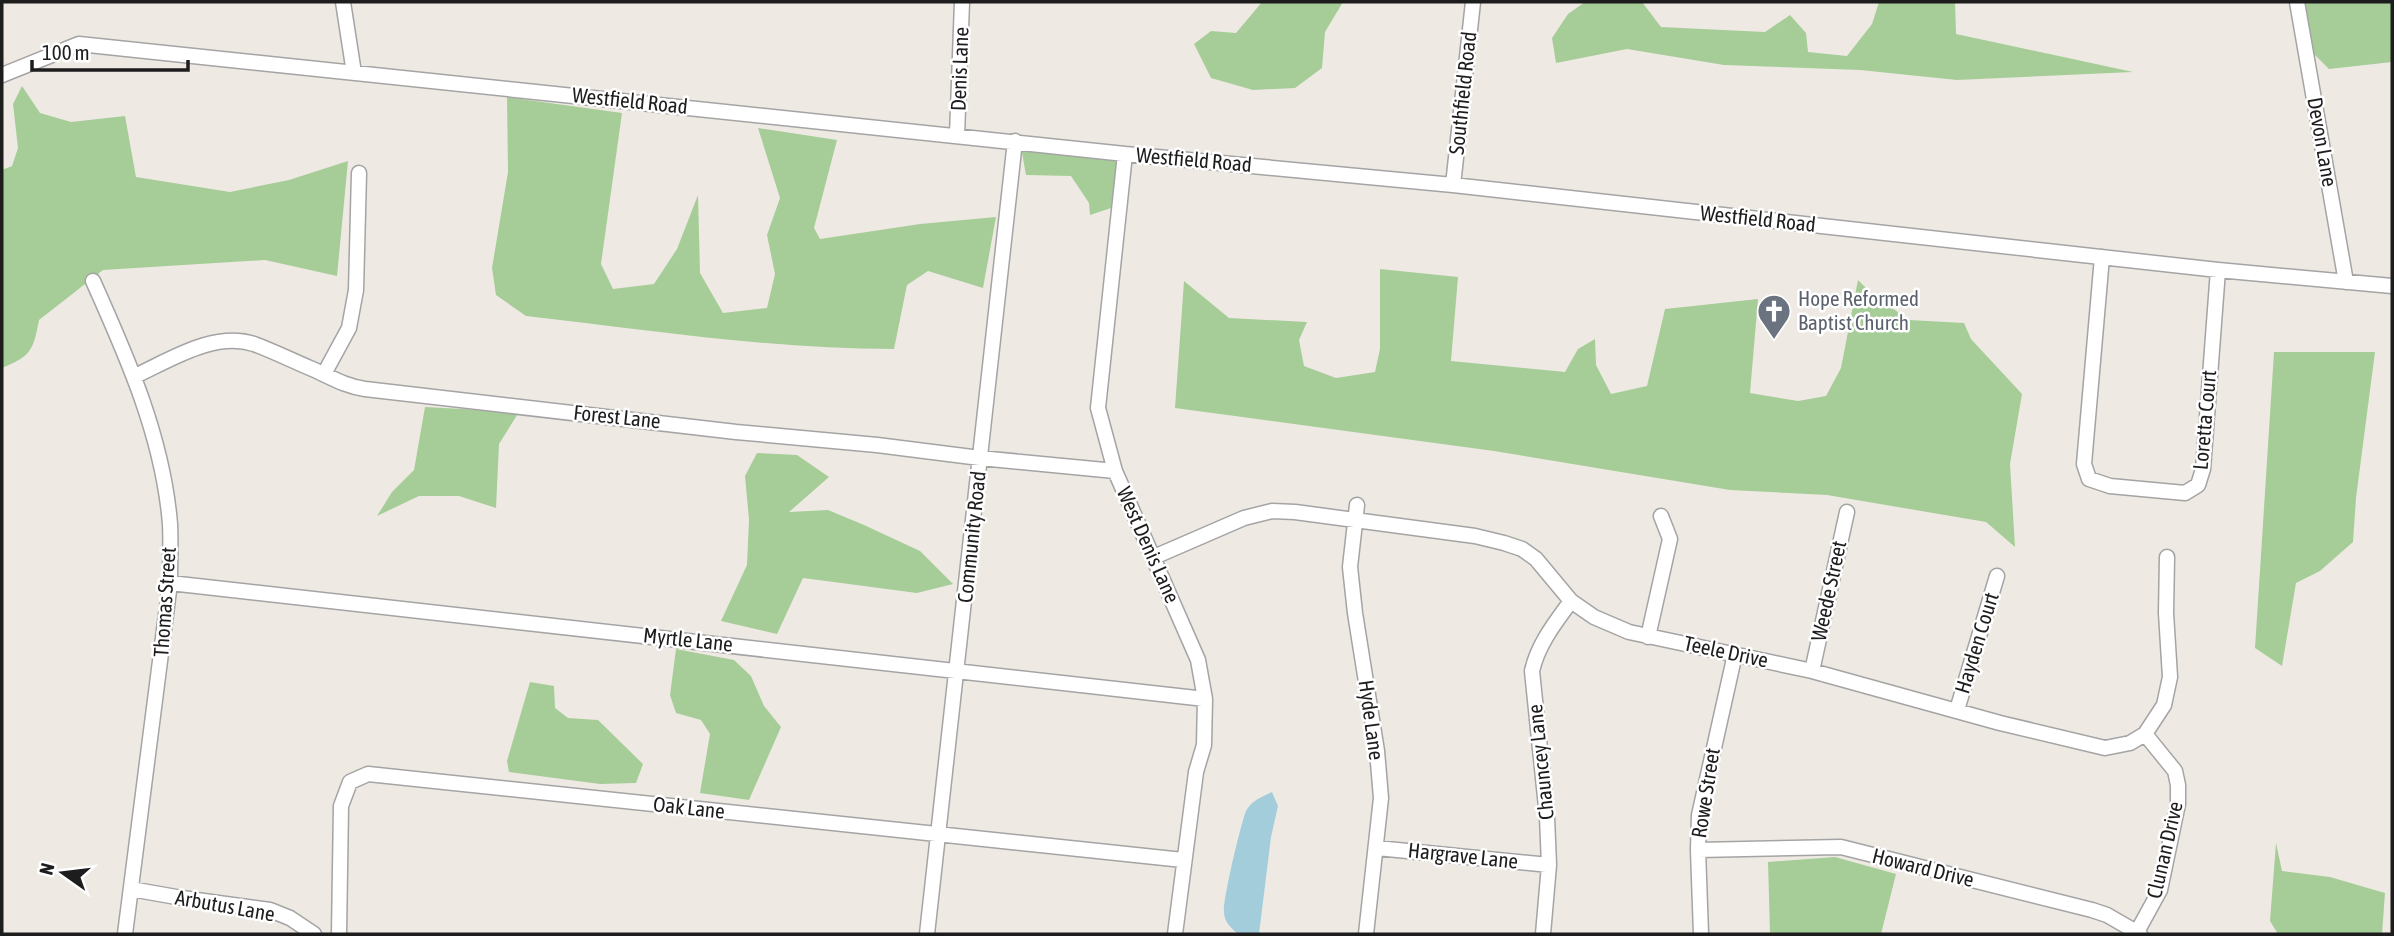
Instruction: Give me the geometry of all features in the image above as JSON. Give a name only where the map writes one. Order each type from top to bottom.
[{"type":"street","points":[[343,2],[354,73]]},
{"type":"street","name":"Denis Lane","points":[[957,135],[962,2]]},
{"type":"street","name":"Southfield Road","points":[[1453,185],[1474,2]]},
{"type":"street","name":"Devon Lane","points":[[2297,2],[2346,282]]},
{"type":"street","name":"Westfield Road","points":[[3,71],[79,44],[1125,154],[1453,185],[2218,270],[2392,286]]},
{"type":"street","name":"Community Road","points":[[927,934],[1015,141]]},
{"type":"street","name":"West Denis Lane","points":[[1125,154],[1098,408],[1115,471],[1198,660],[1205,699],[1204,745],[1196,772],[1175,934]]},
{"type":"street","points":[[324,374],[349,328],[356,290],[359,173]]},
{"type":"street","name":"Loretta Court","points":[[2102,257],[2084,464],[2086,474],[2093,482],[2134,489],[2185,493],[2198,485],[2203,469],[2218,270]]},
{"type":"street","name":"Thomas Street","points":[[93,281],[117,341],[135,376],[150,420],[170,526],[170,583],[125,934]]},
{"type":"street","name":"Forest Lane","points":[[135,376],[202,347],[218,342],[236,342],[252,344],[324,374],[340,384],[365,389],[1115,471]]},
{"type":"street","name":"Teele Drive","points":[[1154,557],[1244,519],[1272,511],[1356,513],[1475,536],[1522,550],[1536,559],[1571,601],[1594,617],[1612,626],[1648,637],[1691,643],[1812,671],[2092,746],[2118,746],[2130,743],[2145,734]]},
{"type":"street","name":"Weede Street","points":[[1812,671],[1846,512]]},
{"type":"street","name":"Hyde Lane","points":[[1356,513],[1351,544],[1351,578],[1377,751],[1381,798],[1366,934]]},
{"type":"street","points":[[1648,637],[1670,539],[1661,516]]},
{"type":"street","points":[[2145,734],[2164,705],[2170,677],[2166,613],[2167,557]]},
{"type":"street","name":"Hayden Court","points":[[1957,710],[1997,576]]},
{"type":"street","name":"Myrtle Lane","points":[[170,583],[1205,699]]},
{"type":"street","name":"Chauncey Lane","points":[[1542,934],[1549,865],[1547,817],[1532,671],[1551,627],[1571,601]]},
{"type":"street","name":"Rowe Street","points":[[1701,934],[1699,816],[1735,654]]},
{"type":"street","name":"Clunan Drive","points":[[2139,933],[2160,890],[2178,804],[2175,771],[2145,734]]},
{"type":"street","name":"Oak Lane","points":[[339,934],[341,806],[350,782],[368,774],[1183,860]]},
{"type":"street","name":"Howard Drive","points":[[1698,850],[1841,847],[2107,915],[2139,933]]},
{"type":"street","name":"Hargrave Lane","points":[[1377,848],[1549,865]]},
{"type":"street","name":"Arbutus Lane","points":[[131,889],[270,910],[290,918],[314,934]]},
{"type":"green space","points":[[1262,2],[1343,2],[1325,32],[1322,68],[1295,88],[1253,90],[1211,78],[1194,44],[1211,31],[1236,33]]},
{"type":"green space","points":[[1585,2],[1642,2],[1661,27],[1765,32],[1790,15],[1806,33],[1808,52],[1847,56],[1872,24],[1879,2],[1955,2],[1956,34],[2133,72],[1957,80],[1860,70],[1724,65],[1627,49],[1556,63],[1552,38],[1568,14]]},
{"type":"green space","points":[[2304,2],[2392,2],[2392,62],[2329,69],[2314,54]]},
{"type":"green space","points":[[22,86],[40,113],[71,122],[125,116],[136,177],[230,192],[289,180],[348,161],[337,276],[265,260],[103,270],[39,320],[29,351],[19,360],[2,368],[2,170],[12,166],[18,148],[13,104]]},
{"type":"green space","points":[[507,97],[622,113],[601,264],[613,289],[654,284],[677,249],[698,195],[700,273],[723,313],[767,308],[775,274],[767,235],[780,198],[758,128],[837,140],[814,228],[820,239],[920,224],[996,217],[983,288],[928,271],[907,285],[894,349],[756,342],[526,316],[496,295],[492,268],[508,172]]},
{"type":"green space","points":[[1021,147],[1117,159],[1111,208],[1090,215],[1089,203],[1071,176],[1026,175]]},
{"type":"green space","points":[[1380,269],[1458,277],[1451,361],[1565,372],[1578,349],[1595,339],[1596,365],[1611,394],[1647,386],[1665,309],[1758,299],[1750,393],[1798,401],[1826,396],[1841,368],[1858,280],[1871,293],[1909,320],[1964,323],[1971,339],[2022,394],[2010,464],[2015,547],[1986,522],[1827,495],[1730,490],[1494,451],[1175,408],[1184,281],[1229,318],[1307,322],[1299,340],[1304,366],[1336,378],[1375,372],[1380,349]]},
{"type":"green space","points":[[2274,352],[2375,352],[2353,542],[2320,571],[2296,583],[2282,666],[2255,648]]},
{"type":"green space","points":[[425,407],[519,412],[499,444],[496,508],[459,496],[419,496],[377,516],[392,492],[414,470]]},
{"type":"green space","points":[[757,453],[797,455],[829,477],[789,512],[828,510],[864,525],[920,551],[953,584],[917,593],[803,578],[777,634],[721,621],[747,565],[749,520],[745,476]]},
{"type":"green space","points":[[676,649],[734,660],[751,676],[764,706],[781,727],[749,800],[700,793],[710,734],[701,720],[676,713],[670,695]]},
{"type":"green space","points":[[530,682],[554,686],[555,708],[568,718],[598,720],[643,764],[636,783],[600,784],[509,772],[507,761]]},
{"type":"green space","points":[[2276,843],[2282,871],[2330,877],[2385,893],[2382,934],[2278,934],[2270,921]]},
{"type":"green space","points":[[1835,857],[1896,874],[1881,934],[1770,934],[1768,862]]},
{"type":"water","points":[[1272,792],[1278,806],[1271,837],[1259,934],[1238,934],[1224,916],[1226,892],[1237,845],[1248,807]]},
{"type":"place","name":"Hope Reformed Baptist Church","points":[[1774,341]]}]
